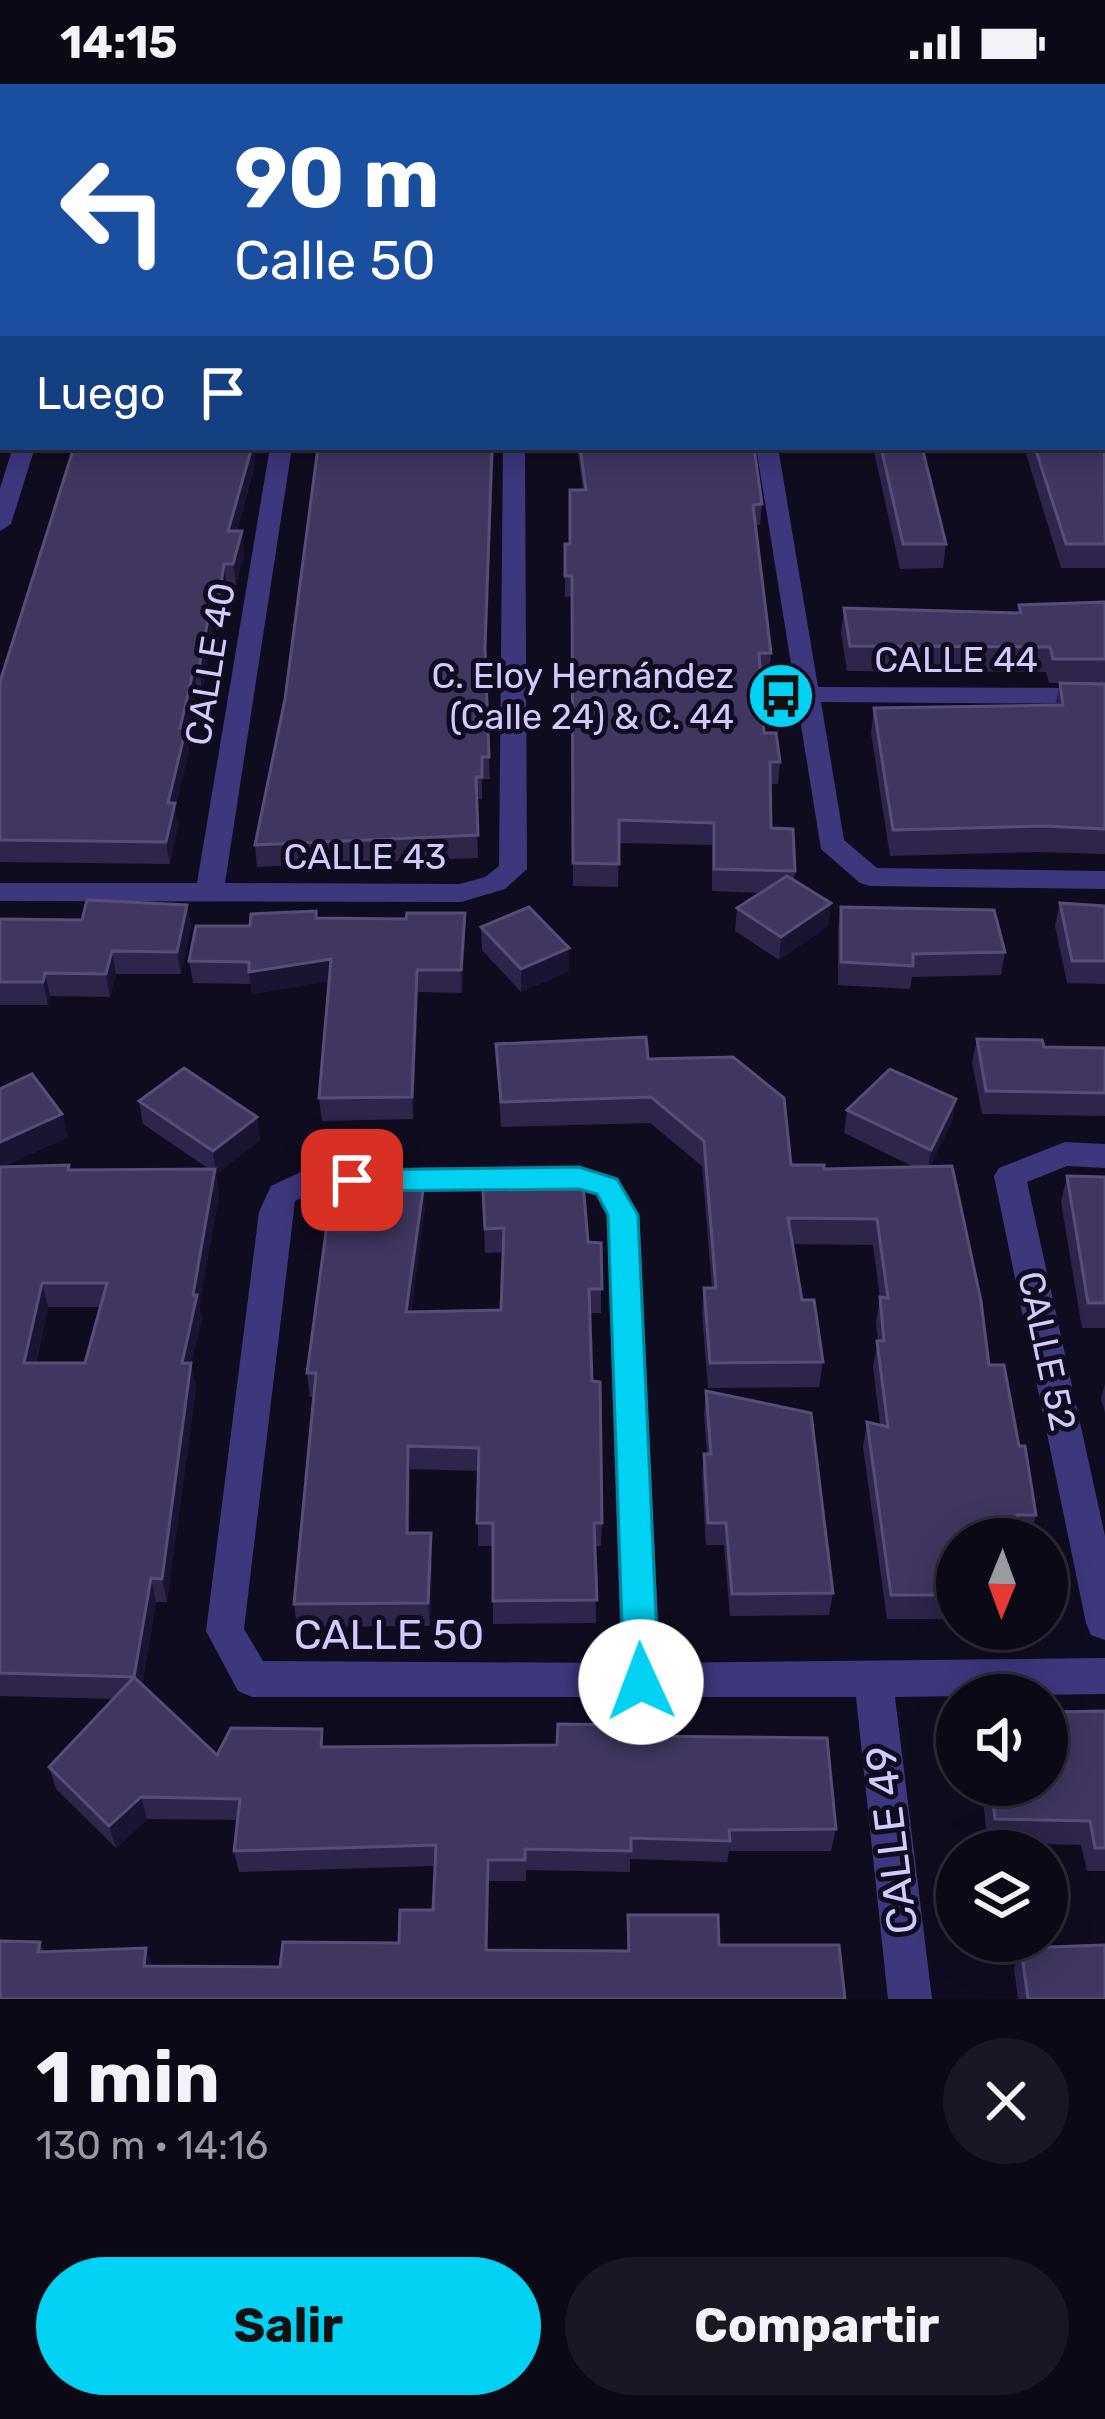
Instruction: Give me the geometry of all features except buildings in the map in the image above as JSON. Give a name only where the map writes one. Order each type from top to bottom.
[{"type":"street","points":[[0,524],[23,450]]},
{"type":"street","name":"CALLE 40","points":[[210,892],[281,450]]},
{"type":"street","name":"CALLE 43","points":[[0,892],[461,893],[495,883],[513,868],[514,450]]},
{"type":"street","points":[[767,450],[831,843],[870,877],[1105,880]]},
{"type":"street","name":"CALLE 44","points":[[807,694],[1105,696]]},
{"type":"street","name":"CALLE 52","points":[[1105,1156],[1065,1154],[1010,1176],[1105,1623]]},
{"type":"street","name":"CALLE 50","points":[[641,1682],[623,1215],[607,1186],[579,1178],[307,1181],[283,1194],[275,1212],[225,1631],[252,1679],[641,1682],[1105,1676]]},
{"type":"street","name":"CALLE 49","points":[[874,1681],[910,1999]]},
{"type":"place","name":"C. Eloy Hernández (Calle 24) & C. 44","points":[[781,696]]},
{"type":"route","points":[[352,1180],[579,1178],[607,1186],[623,1215],[641,1682]]}]
